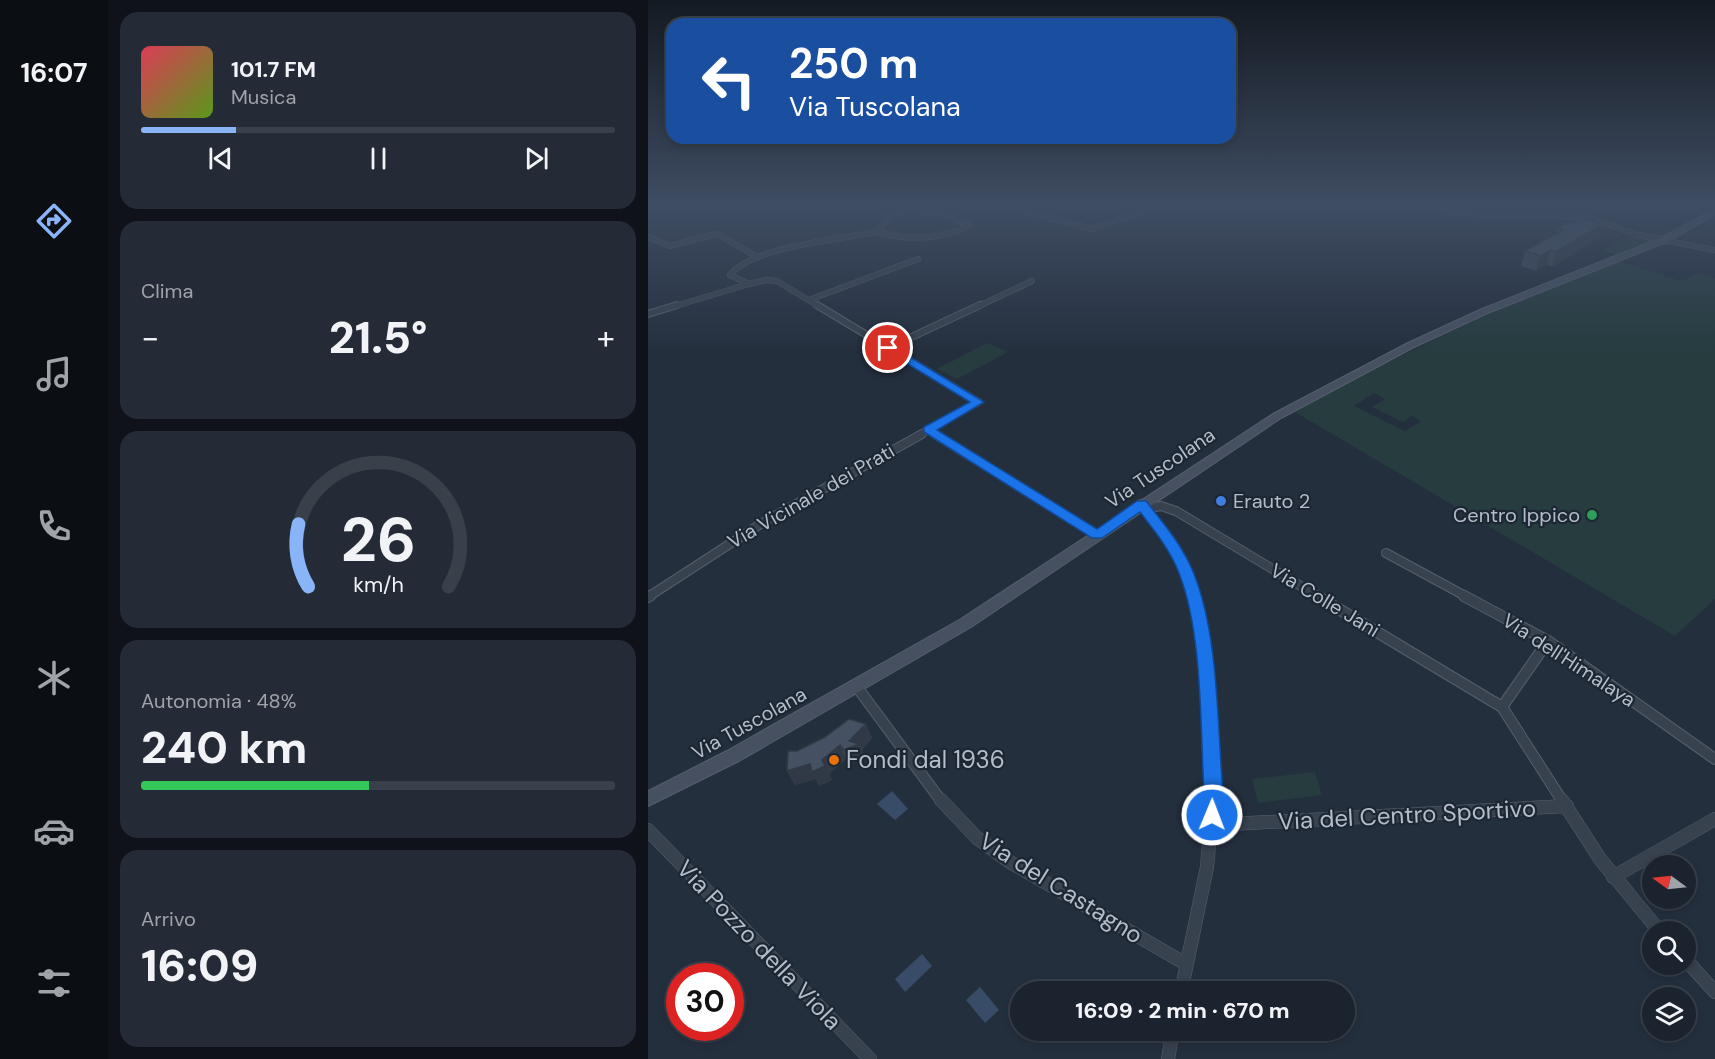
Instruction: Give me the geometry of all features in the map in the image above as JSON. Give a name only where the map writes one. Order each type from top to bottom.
[{"type":"main road","name":"Via Tuscolana","points":[[648,799],[734,756],[858,687],[973,619],[1276,416],[1411,345],[1485,311],[1630,253]]},
{"type":"street","points":[[751,253],[756,256]]},
{"type":"street","points":[[749,284],[732,278],[730,274],[756,256],[769,253]]},
{"type":"street","points":[[809,300],[918,258]]},
{"type":"street","points":[[648,314],[749,284],[774,280],[888,348],[1032,281]]},
{"type":"street","name":"Via Vicinale dei Prati","points":[[648,597],[762,523],[978,402],[888,348]]},
{"type":"street","points":[[928,429],[1097,535]]},
{"type":"street","name":"Via Colle Jani","points":[[1143,507],[1161,506],[1176,511],[1502,707]]},
{"type":"street","points":[[1143,507],[1181,559],[1198,615],[1206,662],[1213,792],[1212,825],[1205,873],[1183,981]]},
{"type":"street","name":"Via dell'Himalaya","points":[[1386,553],[1548,641],[1715,759]]},
{"type":"street","points":[[1548,641],[1502,707],[1614,877],[1651,921]]},
{"type":"street","name":"Via del Castagno","points":[[858,687],[943,803],[977,838],[1015,865],[1186,964]]},
{"type":"street","name":"Via del Centro Sportivo","points":[[1212,825],[1567,806]]},
{"type":"street","points":[[1614,877],[1715,819]]},
{"type":"street","name":"Via Pozzo della Viola","points":[[648,830],[870,1059]]},
{"type":"street","points":[[1696,971],[1715,992]]},
{"type":"street","points":[[1168,1059],[1171,1041]]},
{"type":"green space","name":"Centro Ippico","points":[[1619,261],[1681,281],[1699,273],[1715,279],[1715,599],[1675,636],[1295,412],[1414,349],[1494,312]],"holes":[[[1374,393],[1385,399],[1372,407],[1403,422],[1412,416],[1421,421],[1405,431],[1354,406]]]},
{"type":"green space","points":[[987,343],[1008,352],[957,379],[937,369]]},
{"type":"green space","points":[[1315,772],[1322,795],[1258,803],[1252,779]]},
{"type":"water","points":[[892,791],[908,809],[895,820],[877,804]]},
{"type":"water","points":[[922,954],[932,966],[905,992],[895,979]]},
{"type":"water","points":[[980,987],[999,1010],[985,1023],[966,1000]]},
{"type":"building","points":[[849,719],[866,724],[849,741],[859,744],[844,750],[840,745],[822,760],[825,766],[812,772],[810,764],[787,771],[788,751],[797,751],[825,737]]},
{"type":"place","name":"Erauto 2","points":[[1221,501]]},
{"type":"place","name":"Centro Ippico","points":[[1592,515]]},
{"type":"place","name":"Fondi dal 1936","points":[[834,760]]},
{"type":"route","points":[[888,348],[978,402],[928,429],[1097,535],[1141,504],[1173,546],[1187,574],[1203,637],[1213,792],[1212,815]]}]
